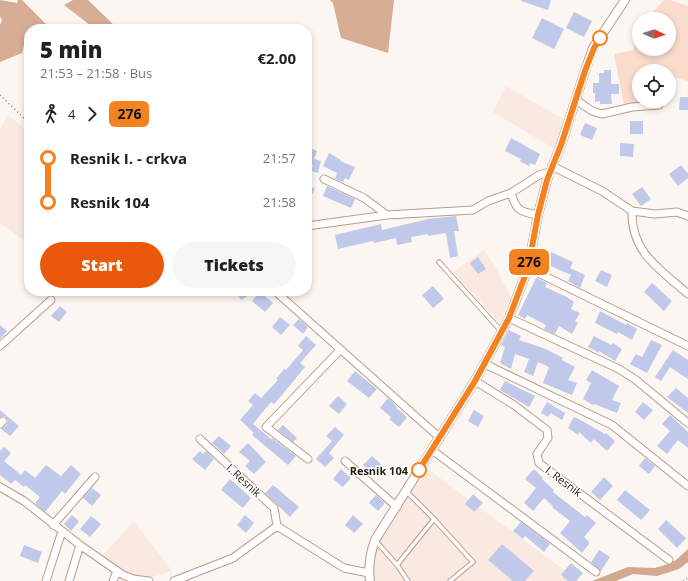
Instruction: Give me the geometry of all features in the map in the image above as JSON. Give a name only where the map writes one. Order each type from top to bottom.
[{"type":"street","points":[[174,581],[233,558],[277,526],[344,568],[370,577],[370,554],[375,540],[475,381],[509,318],[528,268],[538,215],[551,169],[561,145],[585,71],[594,48],[625,0]]},
{"type":"street","points":[[576,100],[592,110],[602,114],[632,107]]},
{"type":"street","points":[[312,225],[387,215],[472,210],[488,201],[511,193],[542,173],[551,169],[602,191],[632,212],[655,214],[677,212],[688,216]]},
{"type":"street","points":[[324,178],[364,198],[387,215]]},
{"type":"street","points":[[511,193],[518,209],[538,215]]},
{"type":"street","points":[[632,212],[632,222],[642,251],[688,294]]},
{"type":"street","points":[[528,268],[688,346]]},
{"type":"street","points":[[281,296],[440,438]]},
{"type":"street","points":[[0,346],[51,300]]},
{"type":"street","points":[[509,318],[619,369],[636,380],[688,423]]},
{"type":"street","points":[[308,460],[266,427],[340,350]]},
{"type":"street","points":[[485,364],[612,424],[688,486]]},
{"type":"street","name":"I. Resnik","points":[[475,381],[514,405],[547,430],[548,438],[537,454],[539,463],[669,560]]},
{"type":"street","name":"I. Resnik","points":[[200,439],[274,508],[277,526]]},
{"type":"street","points":[[432,450],[596,572]]},
{"type":"street","points":[[345,461],[396,506]]},
{"type":"street","points":[[53,525],[95,477]]},
{"type":"street","points":[[0,487],[24,501],[53,525],[117,571],[133,579],[148,581]]},
{"type":"street","points":[[46,581],[62,531]]},
{"type":"street","points":[[69,581],[80,545]]},
{"type":"street","points":[[113,581],[117,571]]},
{"type":"lane","points":[[439,262],[502,332]]},
{"type":"lane","points":[[406,491],[473,562],[450,581]]},
{"type":"lane","points":[[397,565],[434,519]]},
{"type":"lane","points":[[375,540],[397,565],[408,581]]},
{"type":"path","points":[[0,95],[24,118]]},
{"type":"path","points":[[683,581],[688,578]]},
{"type":"shaded area","points":[[0,0],[17,3],[18,0],[22,0],[46,24],[24,24],[24,46],[22,53],[0,62],[0,25],[2,20],[0,16]]},
{"type":"shaded area","points":[[73,0],[88,0],[113,24],[89,24],[64,5]]},
{"type":"shaded area","points":[[330,0],[394,0],[388,53],[341,38],[333,3]]},
{"type":"shaded area","points":[[664,0],[670,0],[688,6],[688,81],[676,78],[676,64],[632,64],[632,103],[624,105],[614,54],[632,50],[632,56],[676,56],[676,12],[653,12]]},
{"type":"shaded area","points":[[506,86],[565,120],[555,149],[493,112]]},
{"type":"shaded area","points":[[8,115],[24,128],[24,240],[0,223],[0,129]]},
{"type":"shaded area","points":[[484,250],[494,264],[511,297],[500,322],[453,272]]},
{"type":"shaded area","points":[[425,467],[579,581],[373,581],[372,562],[377,547],[387,527]]},
{"type":"shaded area","points":[[134,521],[172,571],[156,576],[140,577],[119,569],[102,556]]},
{"type":"shaded area","points":[[688,549],[688,562],[679,569],[657,576],[633,574],[616,581],[592,581],[628,567],[655,568],[665,565],[676,560]]},
{"type":"building","points":[[521,0],[551,0],[548,10]]},
{"type":"building","points":[[574,12],[592,21],[584,37],[566,28]]},
{"type":"building","points":[[542,18],[564,29],[554,49],[532,38]]},
{"type":"building","points":[[604,70],[611,70],[611,84],[619,84],[619,94],[611,94],[612,104],[600,104],[600,101],[595,102],[593,83],[599,83],[599,73],[604,73]]},
{"type":"building","points":[[680,97],[688,97],[688,110],[679,110]]},
{"type":"building","points":[[630,121],[643,121],[643,134],[630,134]]},
{"type":"building","points":[[585,123],[597,128],[592,140],[580,135]]},
{"type":"building","points":[[511,138],[540,154],[535,165],[530,163],[529,166],[520,161],[521,159],[505,151]]},
{"type":"building","points":[[620,143],[634,144],[633,157],[620,156]]},
{"type":"building","points":[[312,149],[317,151],[314,159],[321,161],[318,173],[312,171]]},
{"type":"building","points":[[329,153],[341,160],[340,161],[355,167],[349,180],[345,178],[343,182],[335,179],[337,173],[323,166]]},
{"type":"building","points":[[681,165],[688,174],[688,178],[678,186],[669,174]]},
{"type":"building","points":[[327,186],[355,199],[351,208],[323,196]]},
{"type":"building","points":[[642,187],[651,199],[641,206],[632,194]]},
{"type":"building","points":[[312,188],[315,189],[312,194]]},
{"type":"building","points":[[456,216],[459,231],[454,231],[458,256],[450,258],[446,233],[411,237],[412,242],[397,245],[396,238],[374,243],[373,241],[338,249],[335,235],[381,224],[382,230],[428,219]]},
{"type":"building","points":[[542,248],[573,262],[570,268],[585,275],[580,288],[568,281],[571,275],[537,260]]},
{"type":"building","points":[[478,257],[486,269],[478,274],[470,263]]},
{"type":"building","points":[[601,270],[612,275],[607,287],[595,281]]},
{"type":"building","points":[[536,278],[547,283],[545,287],[567,297],[574,302],[571,309],[580,313],[575,321],[578,323],[572,334],[559,326],[555,334],[544,329],[546,325],[527,315],[525,319],[518,315]]},
{"type":"building","points":[[652,283],[672,301],[664,311],[644,292]]},
{"type":"building","points":[[433,286],[444,299],[433,308],[422,295]]},
{"type":"building","points":[[239,296],[247,296],[241,300]]},
{"type":"building","points":[[256,296],[265,296],[273,303],[265,312],[252,301]]},
{"type":"building","points":[[60,306],[67,312],[59,322],[51,316]]},
{"type":"building","points":[[600,311],[626,325],[627,323],[637,329],[632,340],[618,332],[617,334],[595,323]]},
{"type":"building","points":[[280,317],[290,325],[281,335],[272,327]]},
{"type":"building","points":[[299,319],[308,327],[303,334],[293,325]]},
{"type":"building","points":[[0,325],[7,331],[0,339]]},
{"type":"building","points":[[509,330],[521,336],[519,340],[546,349],[563,358],[562,360],[575,367],[568,380],[577,383],[572,395],[543,383],[549,367],[538,362],[533,376],[524,372],[529,359],[515,354],[511,369],[500,363],[505,347],[501,345]]},
{"type":"building","points":[[306,336],[316,345],[300,363],[305,367],[274,404],[271,402],[253,424],[271,439],[272,438],[296,456],[288,465],[252,435],[254,433],[240,420],[253,405],[248,401],[255,393],[261,398],[278,380],[276,379],[284,369],[286,370],[303,350],[298,346]]},
{"type":"building","points":[[594,336],[611,345],[613,343],[622,349],[615,361],[599,351],[599,353],[588,347]]},
{"type":"building","points":[[651,340],[662,345],[647,373],[630,364],[636,354],[642,357]]},
{"type":"building","points":[[673,350],[688,360],[688,379],[670,367],[661,381],[655,377]]},
{"type":"building","points":[[592,370],[619,386],[612,400],[621,403],[617,413],[594,404],[593,405],[583,399],[591,383],[586,380]]},
{"type":"building","points":[[355,371],[377,389],[369,398],[347,381]]},
{"type":"building","points":[[505,381],[535,396],[529,407],[500,390]]},
{"type":"building","points":[[676,388],[688,398],[688,413],[667,397]]},
{"type":"building","points":[[338,396],[347,404],[339,414],[329,406]]},
{"type":"building","points":[[388,398],[397,407],[396,408],[407,417],[399,427],[389,419],[391,417],[380,408]]},
{"type":"building","points":[[547,402],[565,413],[562,420],[551,413],[548,417],[541,413]]},
{"type":"building","points":[[643,402],[653,410],[644,420],[635,412]]},
{"type":"building","points":[[0,410],[19,426],[10,436],[1,429],[7,425],[8,420],[5,416],[0,417]]},
{"type":"building","points":[[474,410],[484,416],[478,427],[468,421]]},
{"type":"building","points":[[670,415],[688,432],[688,448],[678,440],[667,454],[657,446],[670,431],[662,424]]},
{"type":"building","points":[[575,417],[605,434],[606,433],[615,441],[607,451],[594,439],[591,443],[579,432],[578,435],[568,428]]},
{"type":"building","points":[[283,425],[297,438],[293,442],[278,430]]},
{"type":"building","points":[[335,427],[344,435],[329,453],[334,458],[325,467],[316,459],[332,441],[326,436]]},
{"type":"building","points":[[219,436],[231,446],[224,454],[212,443]]},
{"type":"building","points":[[248,443],[266,462],[254,474],[245,466],[250,461],[239,452]]},
{"type":"building","points":[[4,447],[11,453],[4,461],[21,475],[25,470],[35,478],[46,465],[61,476],[71,465],[81,474],[65,494],[62,491],[45,512],[35,503],[40,497],[25,485],[24,487],[15,480],[11,484],[0,475],[0,451]]},
{"type":"building","points":[[200,451],[203,454],[206,451],[214,459],[205,470],[192,459]]},
{"type":"building","points":[[372,456],[381,464],[373,474],[363,465]]},
{"type":"building","points":[[645,458],[655,466],[649,474],[639,466]]},
{"type":"building","points":[[341,469],[351,478],[343,487],[333,479]]},
{"type":"building","points":[[534,469],[554,490],[553,492],[585,517],[587,515],[596,523],[584,537],[589,544],[582,553],[560,533],[570,521],[552,507],[553,506],[544,498],[533,511],[524,503],[536,488],[525,479]]},
{"type":"building","points":[[604,477],[613,486],[600,500],[591,492]]},
{"type":"building","points":[[230,479],[251,498],[243,508],[221,490]]},
{"type":"building","points":[[273,485],[299,507],[290,517],[265,493]]},
{"type":"building","points":[[92,488],[101,495],[92,506],[83,498]]},
{"type":"building","points":[[625,490],[650,510],[641,520],[617,500]]},
{"type":"building","points":[[473,494],[483,503],[474,512],[465,504]]},
{"type":"building","points":[[376,495],[385,503],[378,511],[369,503]]},
{"type":"building","points":[[72,515],[79,521],[71,531],[64,524]]},
{"type":"building","points":[[245,515],[254,523],[246,533],[237,525]]},
{"type":"building","points":[[353,515],[363,524],[354,533],[345,525]]},
{"type":"building","points":[[91,516],[101,524],[90,537],[80,529]]},
{"type":"building","points":[[666,520],[686,538],[677,548],[658,529]]},
{"type":"building","points":[[521,522],[550,544],[544,552],[525,536],[523,539],[513,531]]},
{"type":"building","points":[[502,544],[534,571],[525,581],[513,581],[488,560]]},
{"type":"building","points":[[24,545],[42,552],[38,563],[20,556]]},
{"type":"building","points":[[599,550],[610,557],[601,571],[591,562]]},
{"type":"building","points":[[571,563],[583,573],[576,581],[568,581],[561,575]]},
{"type":"bus line","name":"276","points":[[419,470],[475,381],[509,318],[528,268],[538,215],[547,180],[561,145],[585,71],[594,48],[600,38]]},
{"type":"place","name":"Resnik 104","points":[[419,470]]}]
